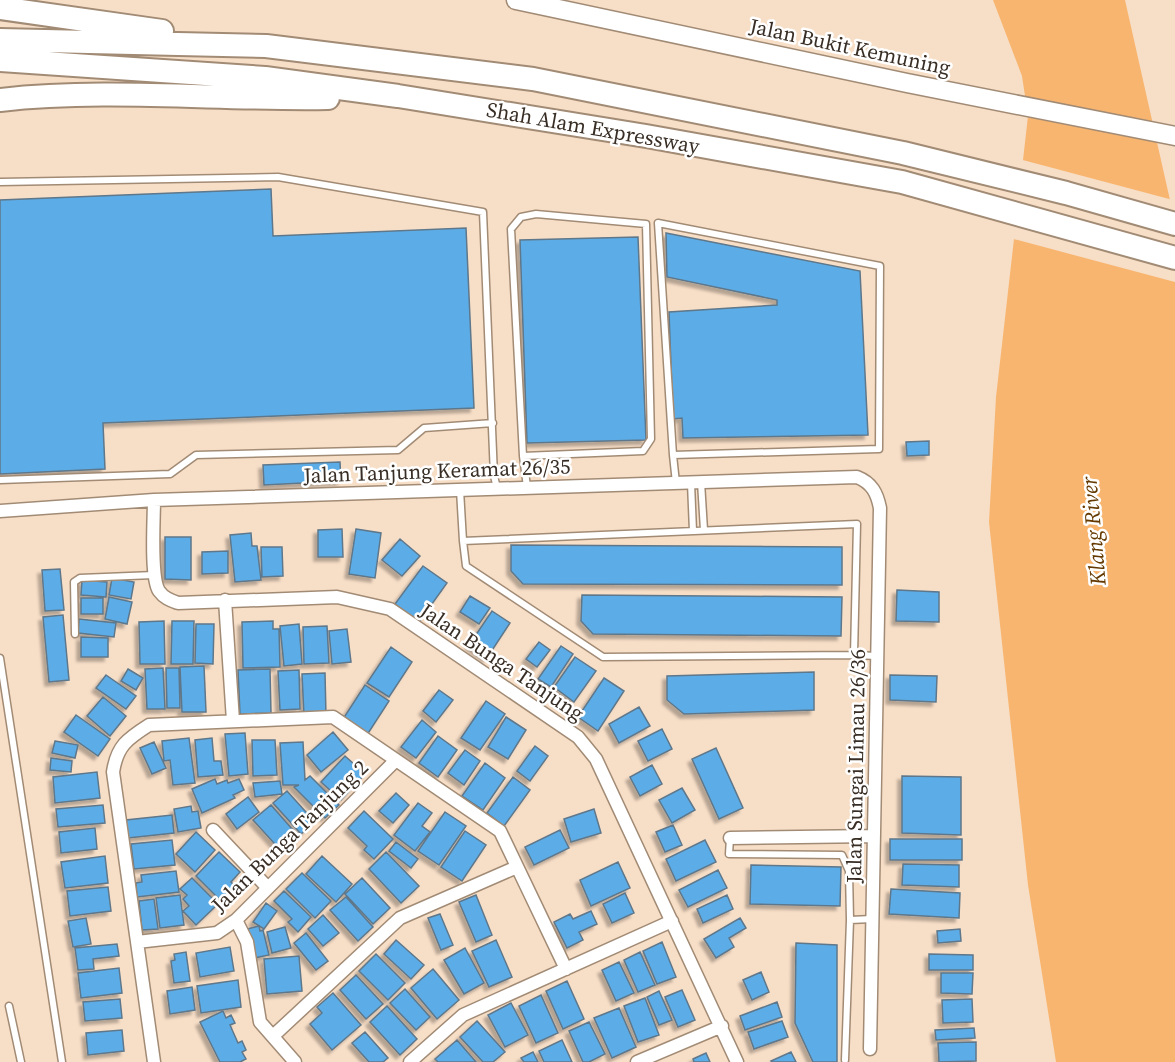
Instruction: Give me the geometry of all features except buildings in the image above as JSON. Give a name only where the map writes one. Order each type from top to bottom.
[{"type":"highway","points":[[0,8],[266,46]]},
{"type":"highway","name":"Shah Alam Expressway","points":[[0,40],[266,46],[533,79],[903,153],[1066,193],[1175,224]]},
{"type":"highway","name":"Shah Alam Expressway","points":[[0,60],[265,78],[398,96],[646,136],[902,182],[1175,258]]},
{"type":"highway","points":[[0,100],[36,96],[89,95],[276,99],[398,96]]},
{"type":"main road","name":"Jalan Bukit Kemuning","points":[[516,0],[907,83],[1175,136]]},
{"type":"street","name":"Jalan Tanjung Keramat 26/35","points":[[0,511],[154,500],[856,477],[872,486]]},
{"type":"street","name":"Jalan Sungai Limau 26/36","points":[[870,1048],[880,508],[878,495],[872,486]]},
{"type":"street","points":[[154,500],[154,575]]},
{"type":"street","name":"Jalan Bunga Tanjung","points":[[154,575],[157,589],[165,598],[178,603],[337,597],[390,609],[578,737],[596,759],[737,1062]]},
{"type":"street","points":[[225,600],[233,722]]},
{"type":"street","points":[[154,1062],[113,772],[116,754],[130,737],[149,725],[333,717],[500,831],[566,969]]},
{"type":"street","name":"Jalan Bunga Tanjung 2","points":[[137,942],[217,933],[236,920],[396,760]]},
{"type":"street","points":[[213,830],[268,888]]},
{"type":"street","points":[[730,838],[874,837]]},
{"type":"street","points":[[273,1036],[400,918],[517,867]]},
{"type":"street","points":[[236,920],[247,942],[260,1022],[295,1062]]},
{"type":"street","points":[[410,1062],[463,1015],[672,921]]},
{"type":"street","points":[[637,1062],[722,1026]]},
{"type":"lane","points":[[0,182],[278,177],[483,212],[497,489]]},
{"type":"lane","points":[[523,456],[643,451],[651,439],[645,224],[536,214],[521,217],[511,230],[523,456],[527,488]]},
{"type":"lane","points":[[673,455],[879,448],[880,266],[658,223],[673,455],[676,483]]},
{"type":"lane","points":[[0,480],[170,474],[196,455],[398,450],[424,428],[493,423]]},
{"type":"lane","points":[[696,482],[704,530]]},
{"type":"lane","points":[[693,531],[696,482]]},
{"type":"lane","points":[[460,490],[466,566],[603,657],[878,656]]},
{"type":"lane","points":[[463,541],[857,524],[854,655]]},
{"type":"lane","points":[[75,634],[74,582],[80,578],[154,575]]},
{"type":"lane","points":[[0,658],[62,1062]]},
{"type":"lane","points":[[730,838],[729,854],[842,855],[849,871],[845,1060]]},
{"type":"lane","points":[[849,920],[873,919]]},
{"type":"lane","points":[[9,1006],[21,1062]]},
{"type":"water","name":"Klang River","points":[[993,0],[1125,0],[1172,209],[1175,239],[1175,1062],[1056,1062],[1028,885],[989,522],[996,397],[1028,116],[1022,76]]},
{"type":"pier","points":[[1019,159],[1173,200],[1175,282],[1010,238]]}]
